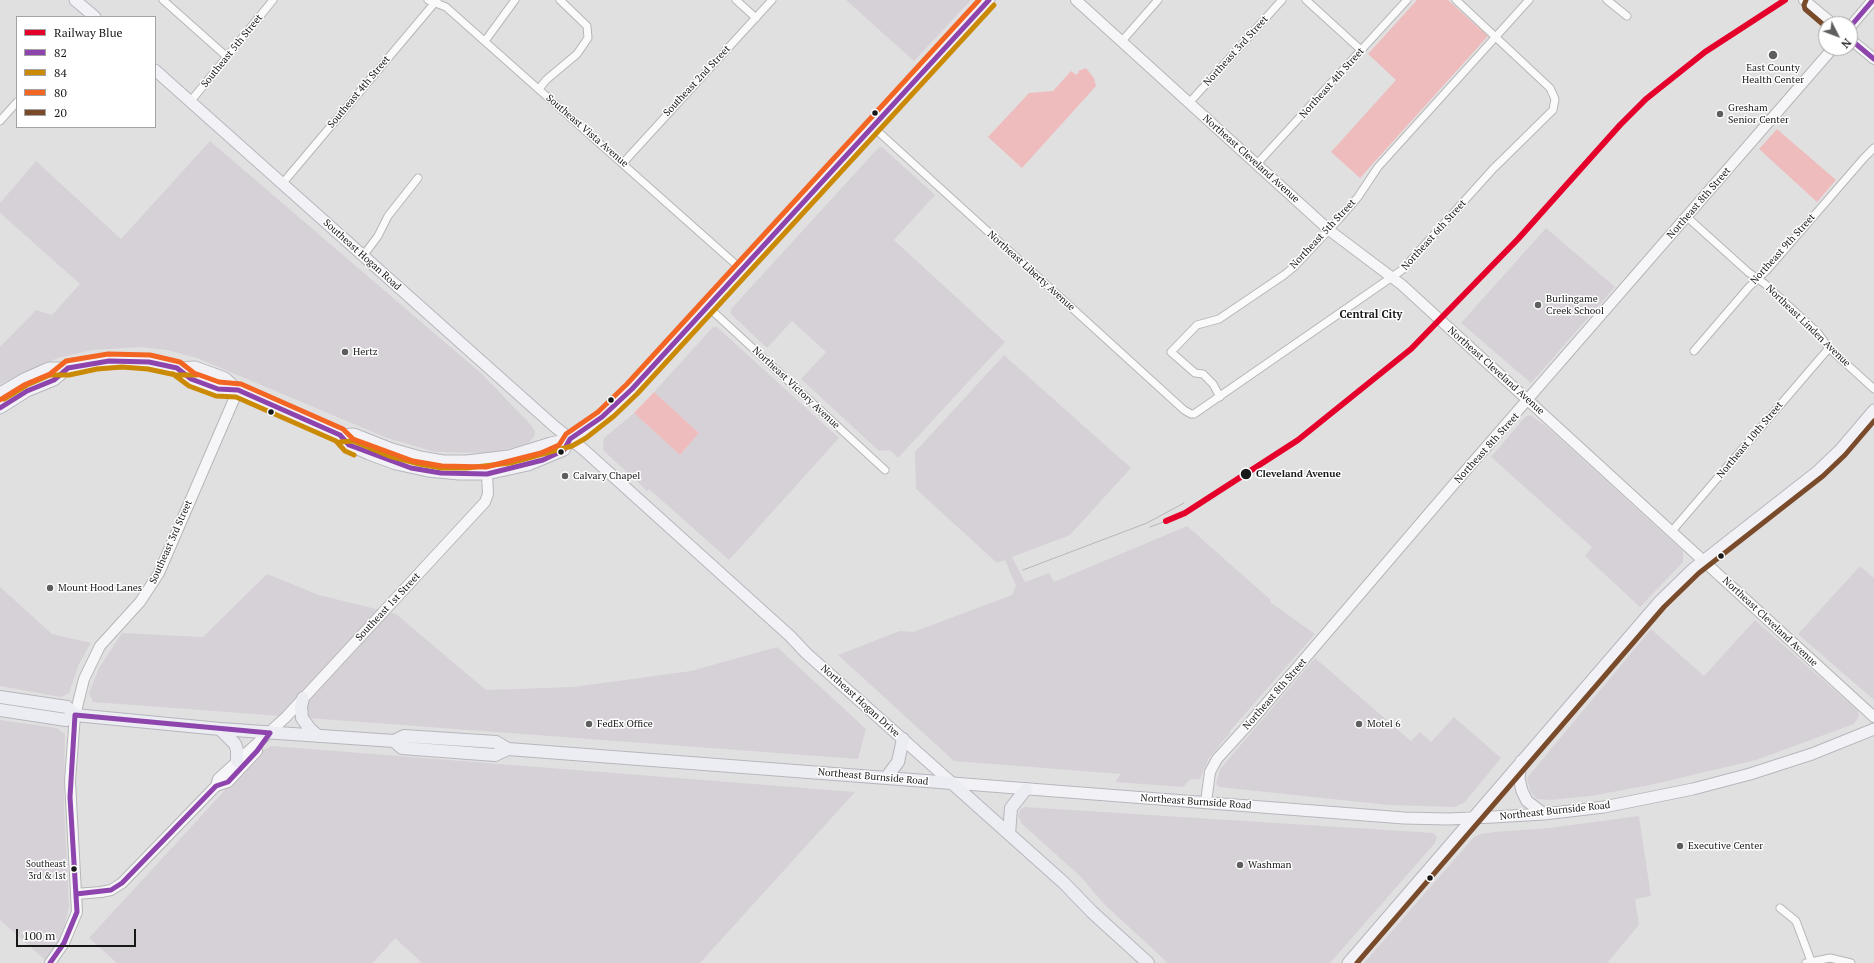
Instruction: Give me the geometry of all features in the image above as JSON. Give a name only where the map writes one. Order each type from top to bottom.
[{"type":"highway","points":[[0,697],[67,707],[75,715],[66,720],[0,710]]},
{"type":"highway","points":[[303,698],[301,707],[302,718],[310,729],[318,736]]},
{"type":"highway","name":"Northeast Burnside Road","points":[[75,715],[220,729],[394,741],[404,736],[474,740],[496,742],[508,749],[952,783]]},
{"type":"highway","points":[[220,729],[235,744],[237,750],[237,761]]},
{"type":"highway","points":[[886,778],[898,762],[903,739]]},
{"type":"highway","points":[[420,750],[426,743],[457,745],[474,740]]},
{"type":"highway","name":"Northeast Burnside Road","points":[[394,741],[402,748],[420,750],[495,755],[508,749]]},
{"type":"highway","name":"Northeast Hogan Drive","points":[[952,783],[1148,963]]},
{"type":"highway","points":[[1009,834],[1011,808],[1026,789]]},
{"type":"main road","points":[[75,0],[94,16]]},
{"type":"main road","points":[[340,435],[354,434],[409,455],[443,461],[490,460],[509,456],[550,443],[570,439],[592,424],[616,404],[989,0]]},
{"type":"main road","name":"Southeast Hogan Road","points":[[156,71],[570,439]]},
{"type":"main road","points":[[0,393],[24,379],[49,368],[68,368],[96,362],[122,360],[149,362],[177,368],[191,378],[218,390],[238,390],[340,435],[349,445],[383,459],[410,468],[441,473],[487,474],[542,460],[564,450],[570,439]]},
{"type":"main road","points":[[0,408],[27,392],[54,380],[68,368]]},
{"type":"main road","points":[[1348,963],[1471,818],[1659,602],[1704,561],[1818,471],[1840,450],[1874,410]]},
{"type":"main road","name":"Northeast Hogan Drive","points":[[570,439],[952,783]]},
{"type":"main road","points":[[441,473],[443,461]]},
{"type":"main road","name":"Northeast Burnside Road","points":[[952,783],[1404,818],[1471,818],[1544,814],[1626,803],[1725,781],[1812,754],[1874,729]]},
{"type":"main road","points":[[1521,760],[1519,778],[1522,791],[1527,801],[1544,814]]},
{"type":"street","points":[[163,0],[226,56]]},
{"type":"street","name":"Southeast 5th Street","points":[[190,102],[273,0]]},
{"type":"street","points":[[485,41],[515,0]]},
{"type":"street","points":[[539,89],[577,54],[588,38],[587,26],[560,0]]},
{"type":"street","points":[[736,0],[756,18]]},
{"type":"street","name":"Southeast 2nd Street","points":[[622,163],[772,0]]},
{"type":"street","name":"Northeast Cleveland Avenue","points":[[1076,0],[1329,230],[1392,277],[1529,400],[1793,645],[1874,717]]},
{"type":"street","points":[[1122,41],[1158,0]]},
{"type":"street","name":"Northeast 3rd Street","points":[[1189,103],[1282,0]]},
{"type":"street","points":[[1306,0],[1362,50]]},
{"type":"street","name":"Northeast 4th Street","points":[[1256,165],[1407,0]]},
{"type":"street","points":[[1456,0],[1497,36]]},
{"type":"street","name":"Northeast 5th Street","points":[[1220,397],[1213,384],[1203,374],[1195,373],[1171,352],[1197,325],[1219,319],[1284,275],[1329,230],[1352,204],[1378,168],[1529,0]]},
{"type":"street","points":[[1607,0],[1627,16]]},
{"type":"street","points":[[1804,0],[1823,16]]},
{"type":"street","points":[[1858,18],[1874,0]]},
{"type":"street","name":"Southeast Vista Avenue","points":[[433,1],[446,7],[741,269]]},
{"type":"street","name":"Southeast 4th Street","points":[[282,184],[433,1]]},
{"type":"street","name":"Northeast 6th Street","points":[[1190,414],[1196,413],[1220,397],[1402,270],[1493,170],[1550,113],[1555,105],[1555,99],[1550,88],[1497,36]]},
{"type":"street","points":[[1858,46],[1874,60]]},
{"type":"street","name":"Northeast 8th Street","points":[[1206,802],[1210,772],[1217,759],[1248,726],[1454,484],[1529,400],[1827,56]]},
{"type":"street","points":[[0,121],[16,103]]},
{"type":"street","name":"Northeast Liberty Avenue","points":[[872,126],[1190,414]]},
{"type":"street","name":"Northeast 9th Street","points":[[1694,351],[1874,148]]},
{"type":"street","points":[[363,256],[378,236],[388,216],[418,178]]},
{"type":"street","name":"Northeast Linden Avenue","points":[[1687,217],[1818,333],[1829,348],[1874,389]]},
{"type":"street","name":"Northeast Victory Avenue","points":[[707,306],[885,470]]},
{"type":"street","name":"Northeast 10th Street","points":[[1672,532],[1829,348]]},
{"type":"street","name":"Southeast 3rd Street","points":[[76,894],[70,789],[75,715],[84,679],[100,646],[140,602],[159,573],[238,390]]},
{"type":"street","name":"Southeast 1st Street","points":[[216,786],[218,779],[270,733],[485,502],[488,494],[487,474]]},
{"type":"street","name":"Southeast 1st Street","points":[[76,894],[102,892],[122,883],[216,786],[228,782],[257,751],[270,733]]},
{"type":"street","points":[[50,963],[71,930],[76,912],[76,894]]},
{"type":"street","points":[[1780,908],[1796,921],[1808,962],[1830,958],[1851,963]]},
{"type":"shaded area","points":[[846,0],[971,0],[914,61]]},
{"type":"shaded area","points":[[1417,0],[1448,0],[1488,36],[1360,178],[1331,152],[1396,80],[1368,54]]},
{"type":"shaded area","points":[[1086,68],[1094,78],[1096,86],[1022,168],[988,137],[1029,93],[1053,91],[1071,71],[1076,75],[1079,72],[1078,71]]},
{"type":"shaded area","points":[[1777,129],[1836,180],[1817,202],[1759,149]]},
{"type":"shaded area","points":[[210,141],[482,374],[531,425],[535,432],[534,437],[527,444],[499,451],[481,453],[435,452],[387,438],[197,358],[167,350],[141,347],[92,350],[58,358],[0,384],[0,347],[36,310],[52,315],[80,284],[0,213],[0,203],[36,161],[121,239]]},
{"type":"shaded area","points":[[879,147],[882,147],[935,195],[894,240],[1005,342],[898,458],[890,450],[879,451],[801,379],[826,352],[792,321],[767,348],[731,314],[731,309]]},
{"type":"shaded area","name":"Burlingame Creek School","points":[[1546,228],[1615,287],[1531,383],[1461,323]]},
{"type":"shaded area","points":[[713,327],[717,327],[839,438],[729,560],[649,489],[647,491],[603,450],[604,438],[634,413],[680,455],[699,433],[654,392]]},
{"type":"shaded area","points":[[1004,355],[1131,468],[1070,535],[1012,557],[1025,582],[1049,573],[1054,582],[1187,526],[1271,600],[1270,602],[1315,634],[1230,731],[1230,733],[1209,758],[1200,779],[1191,779],[1183,787],[1115,782],[1121,774],[954,761],[838,655],[900,631],[913,632],[1012,595],[1016,586],[1005,560],[997,563],[916,489],[915,452]]},
{"type":"shaded area","points":[[654,392],[699,433],[680,455],[634,413]]},
{"type":"shaded area","points":[[1530,415],[1546,426],[1683,551],[1683,562],[1640,607],[1585,556],[1592,547],[1491,457],[1525,417]]},
{"type":"shaded area","points":[[1860,566],[1874,578],[1874,700],[1798,634]]},
{"type":"shaded area","points":[[267,574],[319,595],[396,614],[486,690],[573,687],[691,671],[777,647],[866,729],[858,759],[93,702],[89,693],[99,668],[122,633],[203,637]]},
{"type":"shaded area","points":[[0,587],[52,634],[91,643],[79,664],[69,693],[61,697],[0,686]]},
{"type":"shaded area","points":[[1755,620],[1858,711],[1859,716],[1854,724],[1756,760],[1650,785],[1591,796],[1551,800],[1537,799],[1530,791],[1527,778],[1651,629],[1704,676]]},
{"type":"shaded area","points":[[1315,658],[1411,741],[1420,732],[1431,742],[1454,717],[1501,758],[1465,802],[1455,807],[1388,805],[1219,787],[1216,784],[1220,769]]},
{"type":"shaded area","points":[[0,720],[57,728],[65,734],[64,807],[69,906],[62,939],[45,960],[0,920]]},
{"type":"shaded area","points":[[272,746],[855,792],[700,963],[422,963],[395,938],[373,963],[117,963],[89,938],[263,750]]},
{"type":"shaded area","points":[[1024,807],[1434,833],[1437,838],[1435,843],[1330,963],[1168,963],[1105,905],[1080,876],[1022,824],[1018,816],[1020,810]]},
{"type":"shaded area","points":[[1639,816],[1651,896],[1635,899],[1639,925],[1607,963],[1364,963],[1474,837],[1481,834],[1494,832],[1549,828]]},
{"type":"tram line","points":[[1023,570],[1147,523],[1184,503]]},
{"type":"tram line","points":[[1150,527],[1166,521]]},
{"type":"rail line","name":"Blue","points":[[1166,521],[1185,513],[1298,440],[1411,349],[1518,239],[1620,125],[1646,99],[1705,52],[1785,0]]},
{"type":"transit line","name":"80","points":[[0,400],[24,385],[50,374],[66,361],[108,354],[150,355],[180,362],[194,373],[219,382],[241,384],[343,429],[353,439],[413,461],[442,466],[486,467],[541,453],[559,445],[566,434],[598,412],[627,384],[979,0]]},
{"type":"transit line","name":"82","points":[[0,408],[27,391],[54,380],[68,368],[109,361],[149,362],[177,368],[191,379],[218,389],[238,390],[340,435],[349,445],[411,468],[441,473],[487,474],[543,460],[564,450],[570,439],[602,417],[632,389],[989,0]]},
{"type":"transit line","name":"20","points":[[1806,0],[1804,5],[1805,9],[1818,20]]},
{"type":"transit line","name":"82","points":[[1858,18],[1873,0]]},
{"type":"transit line","name":"84","points":[[340,442],[353,441],[389,456],[419,464],[442,468],[467,468],[510,463],[572,446],[586,438],[614,416],[637,394],[994,5]]},
{"type":"transit line","name":"82","points":[[1858,46],[1874,59]]},
{"type":"transit line","name":"84","points":[[4,399],[27,385],[50,375],[69,375],[97,369],[122,367],[148,369],[176,375],[197,375]]},
{"type":"transit line","name":"84","points":[[173,374],[189,386],[216,396],[236,397],[336,441],[345,451],[354,455]]},
{"type":"transit line","name":"20","points":[[1357,963],[1664,607],[1699,573],[1823,476],[1845,455],[1874,421]]},
{"type":"transit line","name":"82","points":[[50,963],[64,943],[77,912],[70,797],[75,715],[270,733]]},
{"type":"transit line","name":"82","points":[[76,894],[111,890],[122,883],[216,786],[228,782],[257,751],[270,733]]},
{"type":"place","name":"East County Health Center","points":[[1773,55]]},
{"type":"place","name":"Gresham Senior Center","points":[[1720,114]]},
{"type":"place","name":"Burlingame Creek School","points":[[1538,305]]},
{"type":"place","name":"Hertz","points":[[345,352]]},
{"type":"place","name":"Cleveland Avenue","points":[[1246,474]]},
{"type":"place","name":"Calvary Chapel","points":[[565,476]]},
{"type":"place","name":"Mount Hood Lanes","points":[[50,588]]},
{"type":"place","name":"FedEx Office","points":[[589,724]]},
{"type":"place","name":"Motel 6","points":[[1359,724]]},
{"type":"place","name":"Executive Center","points":[[1680,846]]},
{"type":"place","name":"Washman","points":[[1240,865]]},
{"type":"place","name":"Southeast 3rd & 1st","points":[[74,869]]},
{"type":"district","name":"Central City","points":[[1371,315]]}]
